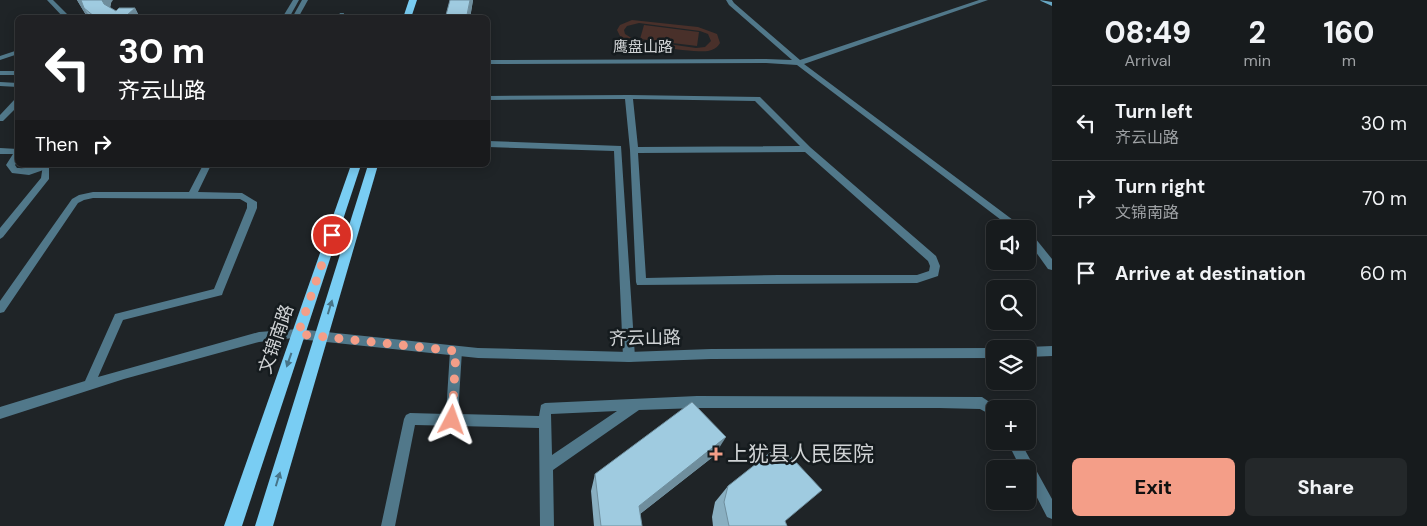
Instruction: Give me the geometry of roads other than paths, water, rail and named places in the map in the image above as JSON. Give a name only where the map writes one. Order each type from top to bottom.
[{"type":"main road","points":[[408,15],[413,0]]},
{"type":"main road","points":[[418,15],[422,0]]},
{"type":"main road","name":"文锦南路","points":[[232,526],[355,167]]},
{"type":"main road","points":[[264,526],[371,167]]},
{"type":"street","points":[[50,0],[65,15]]},
{"type":"street","points":[[287,15],[296,0]]},
{"type":"street","points":[[297,15],[305,0]]},
{"type":"street","points":[[729,0],[731,4],[798,63],[1008,220]]},
{"type":"street","points":[[798,63],[985,0]]},
{"type":"street","points":[[0,58],[15,53]]},
{"type":"street","name":"鹰盘山路","points":[[490,62],[766,61],[798,63]]},
{"type":"street","points":[[0,72],[15,73]]},
{"type":"street","points":[[0,84],[15,85]]},
{"type":"street","points":[[490,98],[629,97],[746,97],[757,99],[807,149],[932,259],[935,266],[934,273],[916,279],[778,279],[641,282],[634,150],[629,97]]},
{"type":"street","points":[[0,119],[15,104]]},
{"type":"street","points":[[490,144],[618,148],[629,357]]},
{"type":"street","points":[[634,150],[807,149]]},
{"type":"street","points":[[0,152],[15,153]]},
{"type":"street","points":[[15,157],[11,162],[11,169],[22,172],[43,167]]},
{"type":"street","points":[[0,162],[11,162]]},
{"type":"street","points":[[0,236],[45,179],[47,167]]},
{"type":"street","points":[[192,195],[206,167]]},
{"type":"street","points":[[0,309],[75,201],[82,197],[93,195],[242,196],[252,202],[252,208],[218,292],[120,317],[89,385]]},
{"type":"street","points":[[1036,245],[1052,266]]},
{"type":"street","name":"齐云山路","points":[[0,413],[258,336],[298,334],[456,351],[629,357],[711,354],[986,353]]},
{"type":"street","points":[[1036,351],[1052,350]]},
{"type":"street","points":[[452,420],[456,351]]},
{"type":"street","points":[[546,526],[545,408],[697,402],[939,402],[986,404]]},
{"type":"street","points":[[546,467],[638,404]]},
{"type":"street","points":[[388,526],[410,419],[545,422]]},
{"type":"street","points":[[1018,450],[1052,512]]},
{"type":"place","name":"上犹县人民医院","points":[[716,454]]}]
